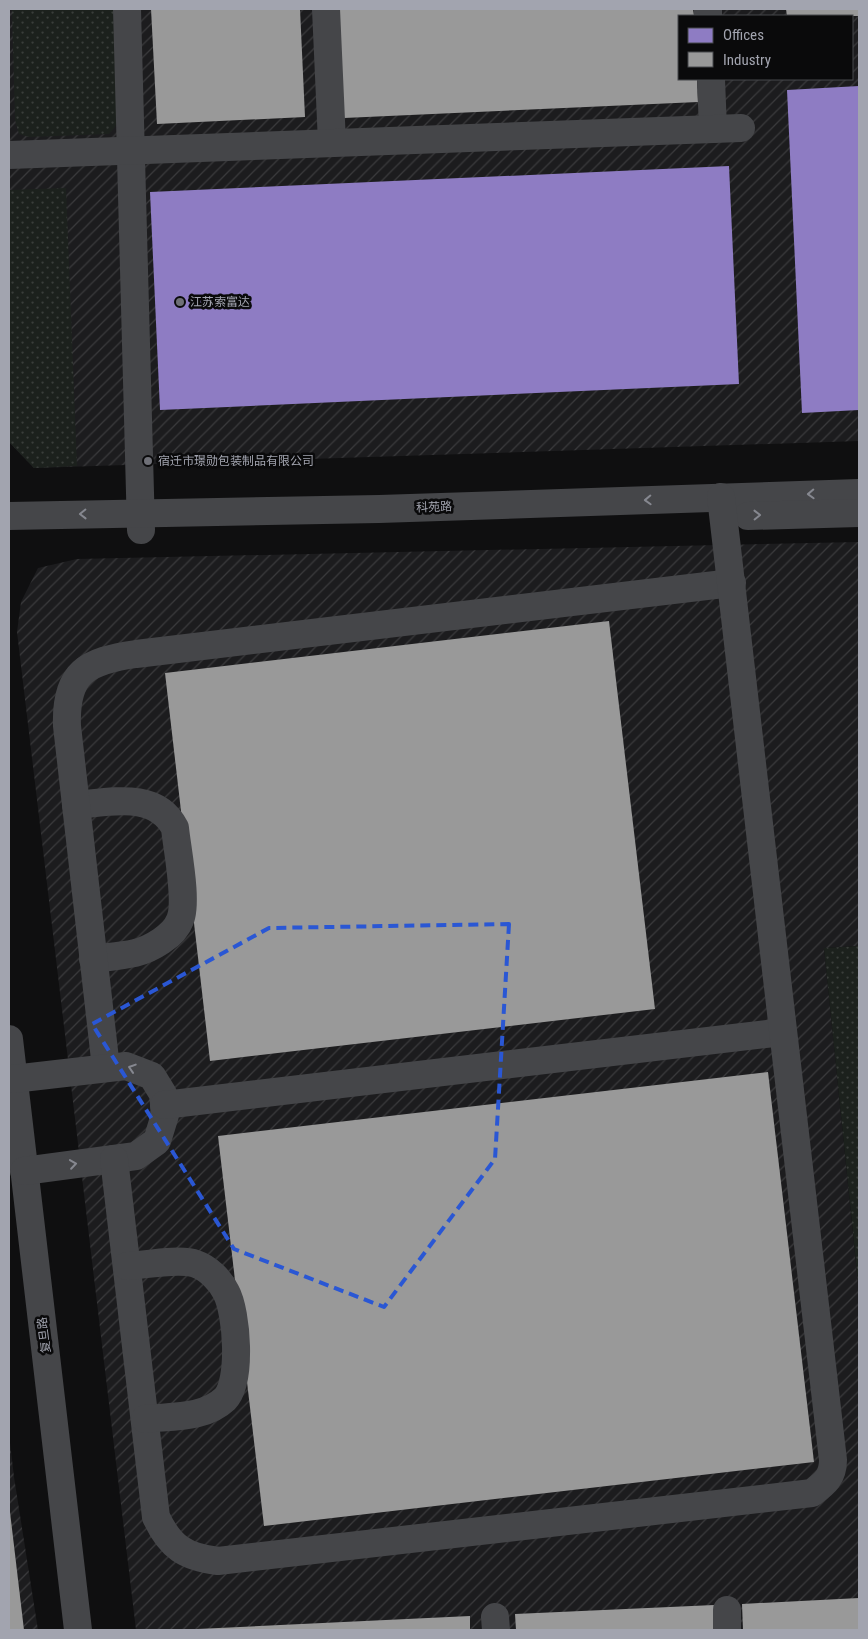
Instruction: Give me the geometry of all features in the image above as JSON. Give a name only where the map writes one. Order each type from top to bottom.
[{"type":"street","points":[[127,9],[141,522]]},
{"type":"street","points":[[326,9],[332,143]]},
{"type":"street","points":[[711,80],[713,129]]},
{"type":"street","points":[[9,155],[741,128]]},
{"type":"street","name":"科苑路","points":[[722,507],[859,493]]},
{"type":"street","points":[[114,1159],[156,1517],[164,1535],[183,1552],[199,1559],[218,1561],[812,1492],[824,1484],[833,1472],[833,1460],[722,507]]},
{"type":"street","name":"科苑路","points":[[9,534],[141,522],[722,507],[859,513]]},
{"type":"street","name":"科苑路","points":[[9,516],[141,522]]},
{"type":"street","points":[[106,1068],[66,707],[73,684],[86,668],[107,658],[732,583]]},
{"type":"street","points":[[76,805],[136,801],[162,811],[175,828],[184,905],[180,920],[172,932],[145,950],[93,959]]},
{"type":"street","points":[[164,1105],[783,1032]]},
{"type":"street","name":"复旦路","points":[[9,1039],[78,1630]]},
{"type":"street","points":[[13,1079],[126,1066],[152,1076],[163,1094],[164,1115],[157,1141],[136,1156],[24,1171]]},
{"type":"street","points":[[127,1266],[195,1264],[218,1279],[231,1304],[237,1366],[234,1382],[226,1398],[212,1408],[196,1414],[144,1419]]},
{"type":"highlighted area","points":[[509,924],[495,1159],[384,1307],[234,1249],[92,1024],[269,928]]},
{"type":"shaded area","points":[[9,9],[859,9],[859,441],[34,468],[9,442]]},
{"type":"shaded area","points":[[12,9],[118,9],[121,113],[115,127],[109,134],[29,137],[19,134],[15,120]]},
{"type":"shaded area","points":[[66,188],[77,466],[34,468],[9,442],[9,190]]},
{"type":"shaded area","points":[[859,542],[859,946],[824,948],[859,1293],[859,1630],[136,1630],[17,632],[21,602],[38,568],[77,559]]},
{"type":"shaded area","points":[[859,946],[859,1292],[824,948]]},
{"type":"shaded area","points":[[9,1434],[14,1477],[38,1630],[9,1630]]},
{"type":"building: Offices","points":[[859,86],[859,410],[802,413],[787,90]]},
{"type":"building: Offices","points":[[729,166],[739,384],[160,410],[150,192]]},
{"type":"building: Industry","points":[[151,9],[300,9],[305,117],[157,124]]},
{"type":"building: Industry","points":[[339,9],[693,9],[694,15],[678,15],[678,80],[697,80],[698,102],[344,118]]},
{"type":"building: Industry","points":[[786,9],[859,9],[859,16],[787,15]]},
{"type":"building: Industry","points":[[609,621],[655,1009],[210,1061],[165,673]]},
{"type":"building: Industry","points":[[768,1072],[814,1462],[264,1526],[218,1136]]},
{"type":"building: Industry","points":[[10,1512],[24,1630],[9,1630]]},
{"type":"building: Industry","points":[[859,1598],[859,1630],[743,1630],[742,1604]]},
{"type":"building: Industry","points":[[714,1605],[715,1630],[516,1630],[515,1614]]},
{"type":"building: Industry","points":[[470,1616],[470,1630],[197,1630],[197,1629]]},
{"type":"place","name":"江苏索富达","points":[[180,302]]},
{"type":"place","name":"宿迁市璟勋包装制品有限公司","points":[[148,461]]}]
